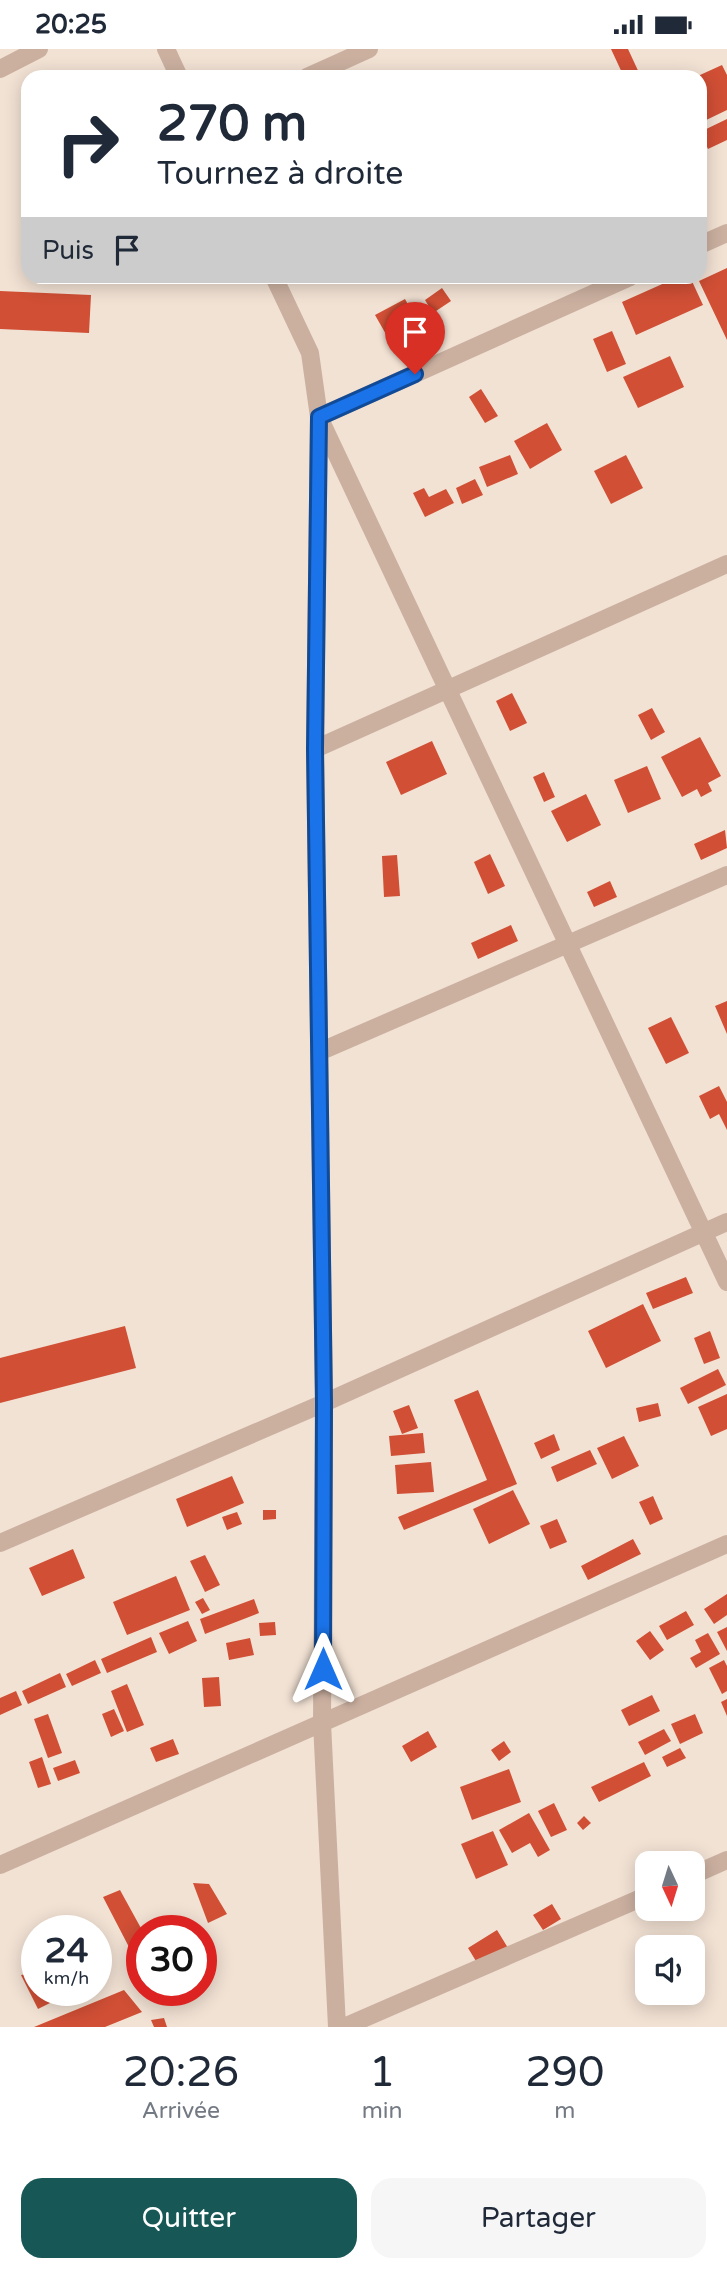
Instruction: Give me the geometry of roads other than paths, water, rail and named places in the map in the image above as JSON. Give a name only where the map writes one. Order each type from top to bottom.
[{"type":"street","points":[[0,69],[39,49]]},
{"type":"street","points":[[166,49],[176,70]]},
{"type":"street","points":[[322,70],[369,49]]},
{"type":"street","points":[[707,242],[727,233]]},
{"type":"street","points":[[277,284],[310,353],[319,417],[315,749],[324,1403],[322,1723],[337,2027]]},
{"type":"street","points":[[319,417],[614,284]]},
{"type":"street","points":[[319,417],[727,1282]]},
{"type":"street","points":[[315,749],[727,564]]},
{"type":"street","points":[[319,1052],[727,875]]},
{"type":"street","points":[[0,1543],[324,1403],[727,1222]]},
{"type":"street","points":[[0,1865],[727,1544]]},
{"type":"street","points":[[705,1870],[727,1860]]},
{"type":"street","points":[[344,2027],[635,1901]]}]
